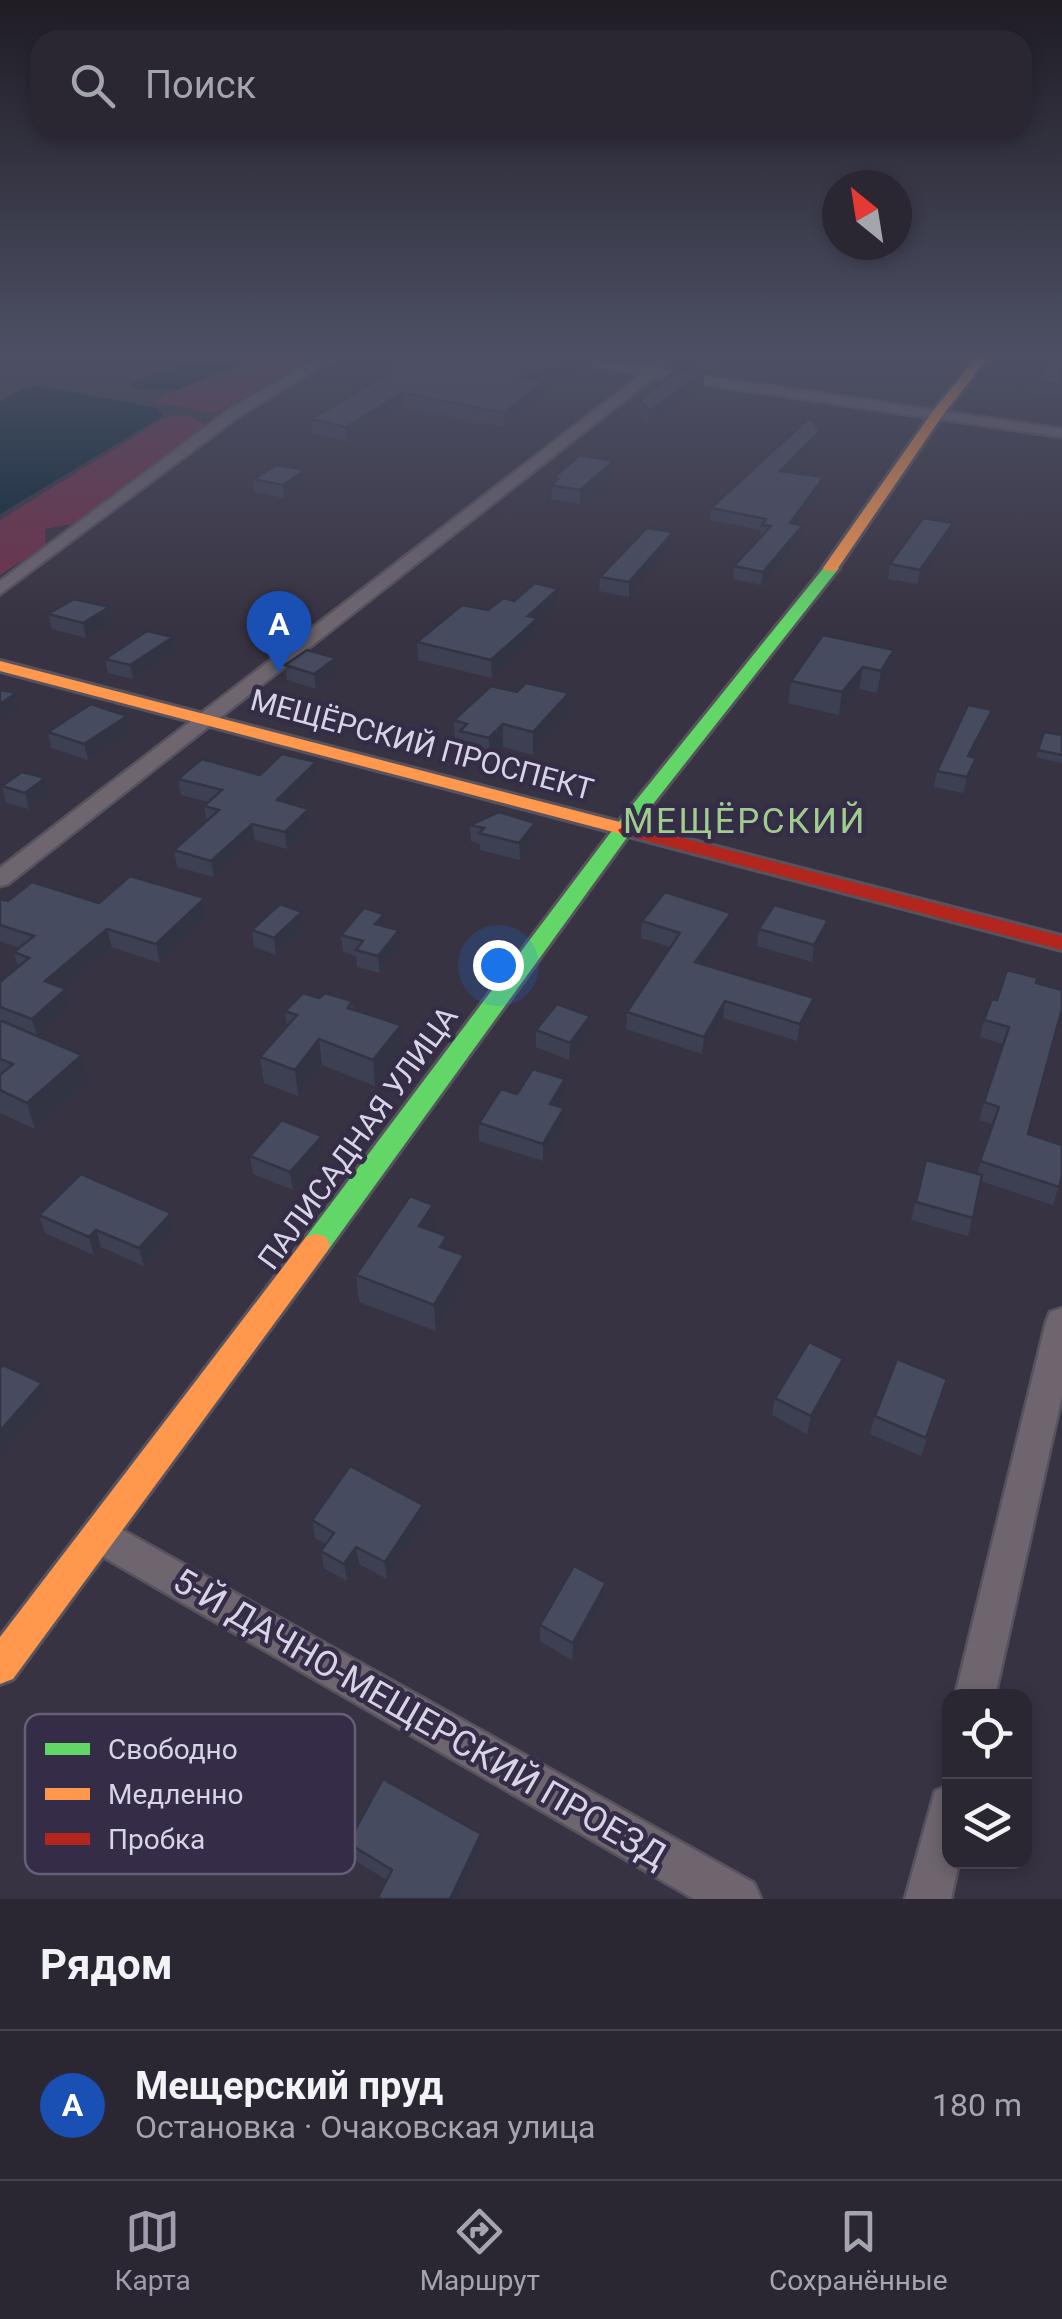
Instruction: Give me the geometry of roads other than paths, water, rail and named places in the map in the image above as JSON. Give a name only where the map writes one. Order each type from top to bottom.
[{"type":"street","points":[[0,588],[188,448]]},
{"type":"street","points":[[0,880],[554,448]]},
{"type":"street","name":"ПАЛИСАДНАЯ УЛИЦА","points":[[0,1666],[101,1536],[624,828],[844,551],[914,448]]},
{"type":"street","name":"МЕЩЁРСКИЙ ПРОСПЕКТ","points":[[0,666],[1062,943]]},
{"type":"street","points":[[977,1689],[1062,1322]]},
{"type":"street","name":"5-Й ДАЧНО-МЕЩЕРСКИЙ ПРОЕЗД","points":[[101,1536],[738,1899]]},
{"type":"street","points":[[928,1899],[942,1840]]},
{"type":"water","points":[[0,448],[110,448],[0,514]]},
{"type":"place","name":"Мещерский пруд","points":[[279,673]]},
{"type":"district","name":"МЕЩЁРСКИЙ","points":[[745,821]]}]
